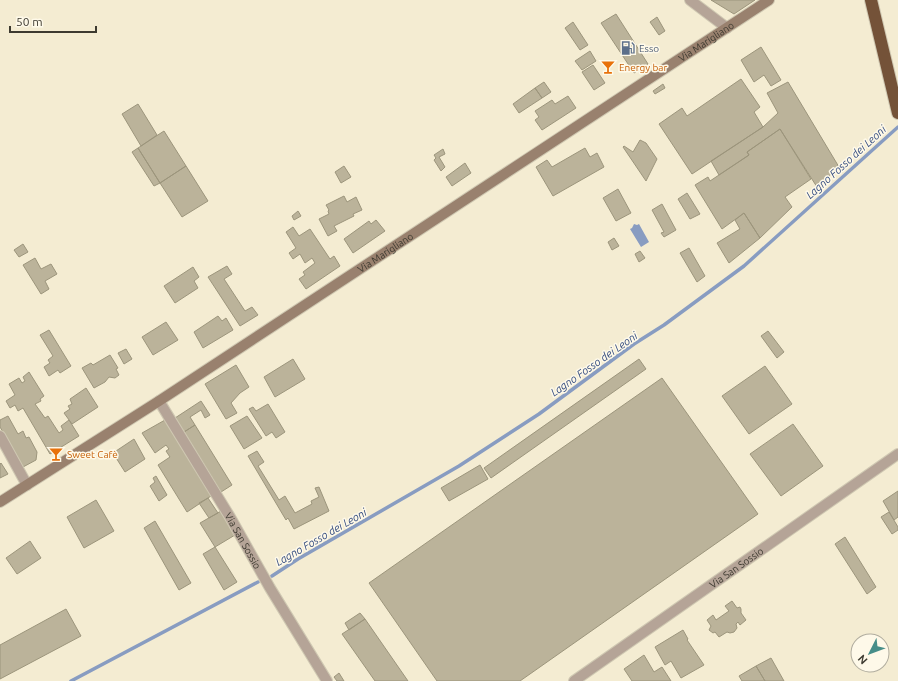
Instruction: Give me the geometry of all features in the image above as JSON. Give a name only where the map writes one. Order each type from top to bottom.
[{"type":"highway","points":[[871,0],[897,108]]},
{"type":"street","points":[[690,0],[727,28]]},
{"type":"street","name":"Via Marigliano","points":[[0,502],[159,402],[770,0]]},
{"type":"street","name":"Via San Sossio","points":[[159,402],[230,517],[270,588],[327,681]]},
{"type":"street","points":[[0,436],[28,485]]},
{"type":"street","name":"Via San Sossio","points":[[574,681],[898,454]]},
{"type":"water","points":[[634,224],[639,224],[649,242],[641,247],[630,229]]},
{"type":"building","points":[[711,0],[755,0],[734,14]]},
{"type":"building","points":[[616,14],[648,64],[634,73],[601,23]]},
{"type":"building","points":[[657,17],[665,31],[659,35],[650,22]]},
{"type":"building","points":[[573,22],[588,45],[580,50],[565,28]]},
{"type":"building","points":[[761,47],[781,80],[771,86],[764,75],[754,82],[741,60]]},
{"type":"building","points":[[590,51],[596,61],[582,70],[575,61]]},
{"type":"building","points":[[593,65],[605,83],[594,90],[582,72]]},
{"type":"building","points":[[741,79],[760,107],[754,112],[763,127],[692,174],[659,124],[682,108],[687,116]]},
{"type":"building","points":[[544,82],[551,92],[542,98],[535,88]]},
{"type":"building","points":[[788,82],[839,167],[817,187],[780,129],[747,152],[749,155],[719,175],[711,161],[763,127],[778,113],[767,93]]},
{"type":"building","points":[[663,84],[665,88],[655,94],[653,91]]},
{"type":"building","points":[[535,88],[542,98],[519,113],[513,104]]},
{"type":"building","points":[[568,96],[576,108],[542,130],[535,120],[539,117],[535,111],[552,100],[555,104]]},
{"type":"building","points":[[138,104],[157,135],[141,146],[122,114]]},
{"type":"building","points":[[780,129],[811,179],[785,197],[792,207],[760,238],[744,213],[722,229],[695,185],[708,177],[710,181],[749,155],[747,152]]},
{"type":"building","points":[[164,131],[186,166],[160,183],[138,148]]},
{"type":"building","points":[[640,140],[646,143],[657,159],[646,181],[623,147],[624,146],[633,152]]},
{"type":"building","points":[[138,148],[160,183],[154,186],[132,152]]},
{"type":"building","points":[[585,148],[590,157],[597,153],[604,167],[553,196],[536,167],[547,160],[552,167]]},
{"type":"building","points":[[443,149],[445,154],[439,157],[445,167],[441,171],[434,160],[436,158],[434,155]]},
{"type":"building","points":[[465,163],[471,173],[452,186],[446,177]]},
{"type":"building","points":[[186,166],[208,201],[182,217],[160,183]]},
{"type":"building","points":[[344,166],[351,177],[341,183],[335,172]]},
{"type":"building","points":[[618,189],[631,213],[616,221],[603,198]]},
{"type":"building","points":[[687,193],[700,214],[690,219],[678,199]]},
{"type":"building","points":[[344,196],[347,202],[356,197],[362,210],[353,214],[354,216],[334,226],[337,231],[328,236],[319,219],[329,214],[329,210],[326,205]]},
{"type":"building","points":[[662,204],[676,230],[664,237],[661,233],[664,232],[652,210]]},
{"type":"building","points":[[298,211],[301,216],[294,220],[292,216]]},
{"type":"building","points":[[744,213],[760,238],[729,263],[717,243],[740,229],[735,220]]},
{"type":"building","points":[[376,220],[385,231],[353,253],[344,239],[369,221],[371,224]]},
{"type":"building","points":[[293,227],[299,236],[310,229],[330,259],[334,256],[340,266],[306,289],[299,279],[305,275],[303,272],[315,263],[312,258],[305,263],[300,254],[293,259],[289,253],[296,248],[286,232]]},
{"type":"building","points":[[614,238],[619,246],[612,250],[608,242]]},
{"type":"building","points":[[23,244],[28,252],[19,257],[14,250]]},
{"type":"building","points":[[689,248],[705,276],[697,282],[680,253]]},
{"type":"building","points":[[640,251],[645,258],[639,262],[635,254]]},
{"type":"building","points":[[35,258],[41,269],[51,264],[57,274],[45,281],[49,289],[41,294],[23,265]]},
{"type":"building","points":[[227,266],[232,274],[224,279],[245,311],[252,307],[258,315],[240,326],[208,277]]},
{"type":"building","points":[[193,267],[199,277],[194,281],[198,288],[175,303],[164,286]]},
{"type":"building","points":[[218,316],[222,321],[226,318],[233,330],[203,348],[194,332]]},
{"type":"building","points":[[166,322],[178,340],[153,355],[142,337]]},
{"type":"building","points":[[49,330],[71,366],[60,373],[58,370],[49,376],[44,367],[50,363],[48,360],[53,356],[40,335]]},
{"type":"building","points":[[768,331],[784,352],[777,358],[761,336]]},
{"type":"building","points":[[126,349],[132,359],[124,364],[118,353]]},
{"type":"building","points":[[110,355],[118,368],[116,369],[119,375],[115,378],[109,377],[105,382],[94,388],[82,368],[91,363],[93,365]]},
{"type":"building","points":[[293,359],[305,379],[275,397],[264,377]]},
{"type":"building","points":[[639,359],[646,369],[491,478],[484,468]]},
{"type":"building","points":[[236,365],[249,387],[240,393],[231,403],[237,413],[226,419],[205,384]]},
{"type":"building","points":[[765,366],[792,404],[749,434],[722,396]]},
{"type":"building","points":[[29,372],[44,396],[40,399],[41,401],[35,404],[45,418],[48,416],[59,433],[63,430],[61,426],[69,420],[79,436],[50,454],[23,408],[18,411],[15,405],[10,408],[6,401],[15,395],[9,384],[19,378],[22,383],[25,381],[23,377]]},
{"type":"building","points":[[662,378],[758,514],[520,681],[437,681],[369,583]]},
{"type":"building","points":[[86,388],[98,407],[72,424],[64,413],[70,409],[68,406],[72,404],[70,399]]},
{"type":"building","points":[[201,401],[210,415],[205,418],[201,410],[190,417],[195,425],[184,432],[175,418]]},
{"type":"building","points":[[268,404],[285,432],[276,438],[272,432],[266,436],[249,409],[253,407],[256,411]]},
{"type":"building","points":[[8,416],[18,434],[23,431],[26,438],[29,437],[37,452],[36,460],[23,467],[0,427],[0,420]]},
{"type":"building","points":[[247,416],[262,438],[244,449],[230,426]]},
{"type":"building","points":[[165,420],[211,496],[187,512],[158,465],[170,457],[166,451],[169,449],[166,445],[155,453],[142,433]]},
{"type":"building","points":[[793,424],[823,466],[781,496],[750,454]]},
{"type":"building","points":[[195,425],[232,485],[221,492],[184,432]]},
{"type":"building","points":[[134,439],[145,459],[125,472],[113,453]]},
{"type":"building","points":[[257,451],[264,462],[258,466],[279,500],[285,496],[295,513],[312,504],[311,501],[319,497],[315,488],[319,487],[329,511],[294,529],[288,518],[286,520],[248,456]]},
{"type":"building","points":[[1,463],[8,474],[0,478],[0,464]]},
{"type":"building","points":[[480,465],[488,479],[449,501],[441,488]]},
{"type":"building","points":[[156,476],[167,495],[159,501],[150,486],[155,482],[153,478]]},
{"type":"building","points":[[898,491],[898,517],[894,520],[883,501]]},
{"type":"building","points":[[208,498],[218,513],[209,518],[199,503]]},
{"type":"building","points":[[96,500],[114,531],[84,548],[67,517]]},
{"type":"building","points":[[221,511],[235,535],[215,547],[200,523]]},
{"type":"building","points":[[889,512],[898,527],[898,530],[892,534],[881,517]]},
{"type":"building","points":[[155,521],[191,583],[179,590],[144,528]]},
{"type":"building","points":[[845,537],[876,587],[867,594],[835,544]]},
{"type":"building","points":[[30,541],[41,558],[17,574],[6,558]]},
{"type":"building","points":[[215,547],[237,582],[224,590],[203,554]]},
{"type":"building","points":[[732,601],[737,608],[740,607],[741,613],[746,620],[740,625],[738,622],[736,624],[737,628],[734,632],[727,632],[719,637],[715,632],[713,633],[709,630],[711,626],[707,620],[713,615],[716,620],[729,611],[725,606]]},
{"type":"building","points":[[66,609],[81,636],[0,679],[0,645]]},
{"type":"building","points":[[360,613],[365,619],[349,630],[345,623]]},
{"type":"building","points":[[365,619],[408,681],[375,681],[342,634]]},
{"type":"building","points":[[683,630],[688,639],[687,640],[704,665],[681,678],[671,661],[665,665],[655,647]]},
{"type":"building","points":[[644,655],[654,672],[662,667],[671,681],[632,681],[624,669]]},
{"type":"building","points":[[771,658],[784,681],[765,681],[756,666]]},
{"type":"building","points":[[756,666],[765,681],[742,681],[739,676]]},
{"type":"building","points":[[339,673],[344,681],[337,681],[334,677]]},
{"type":"waterway","name":"Lagno Fosso dei Leoni","points":[[272,576],[298,559],[459,466],[539,414],[634,344],[664,325],[744,266],[898,127]]},
{"type":"waterway","name":"Lagno Fosso dei Leoni","points":[[71,681],[258,582]]},
{"type":"place","name":"Esso","points":[[628,48]]},
{"type":"place","name":"Energy bar","points":[[608,67]]},
{"type":"place","name":"Sweet Cafè","points":[[56,454]]}]
